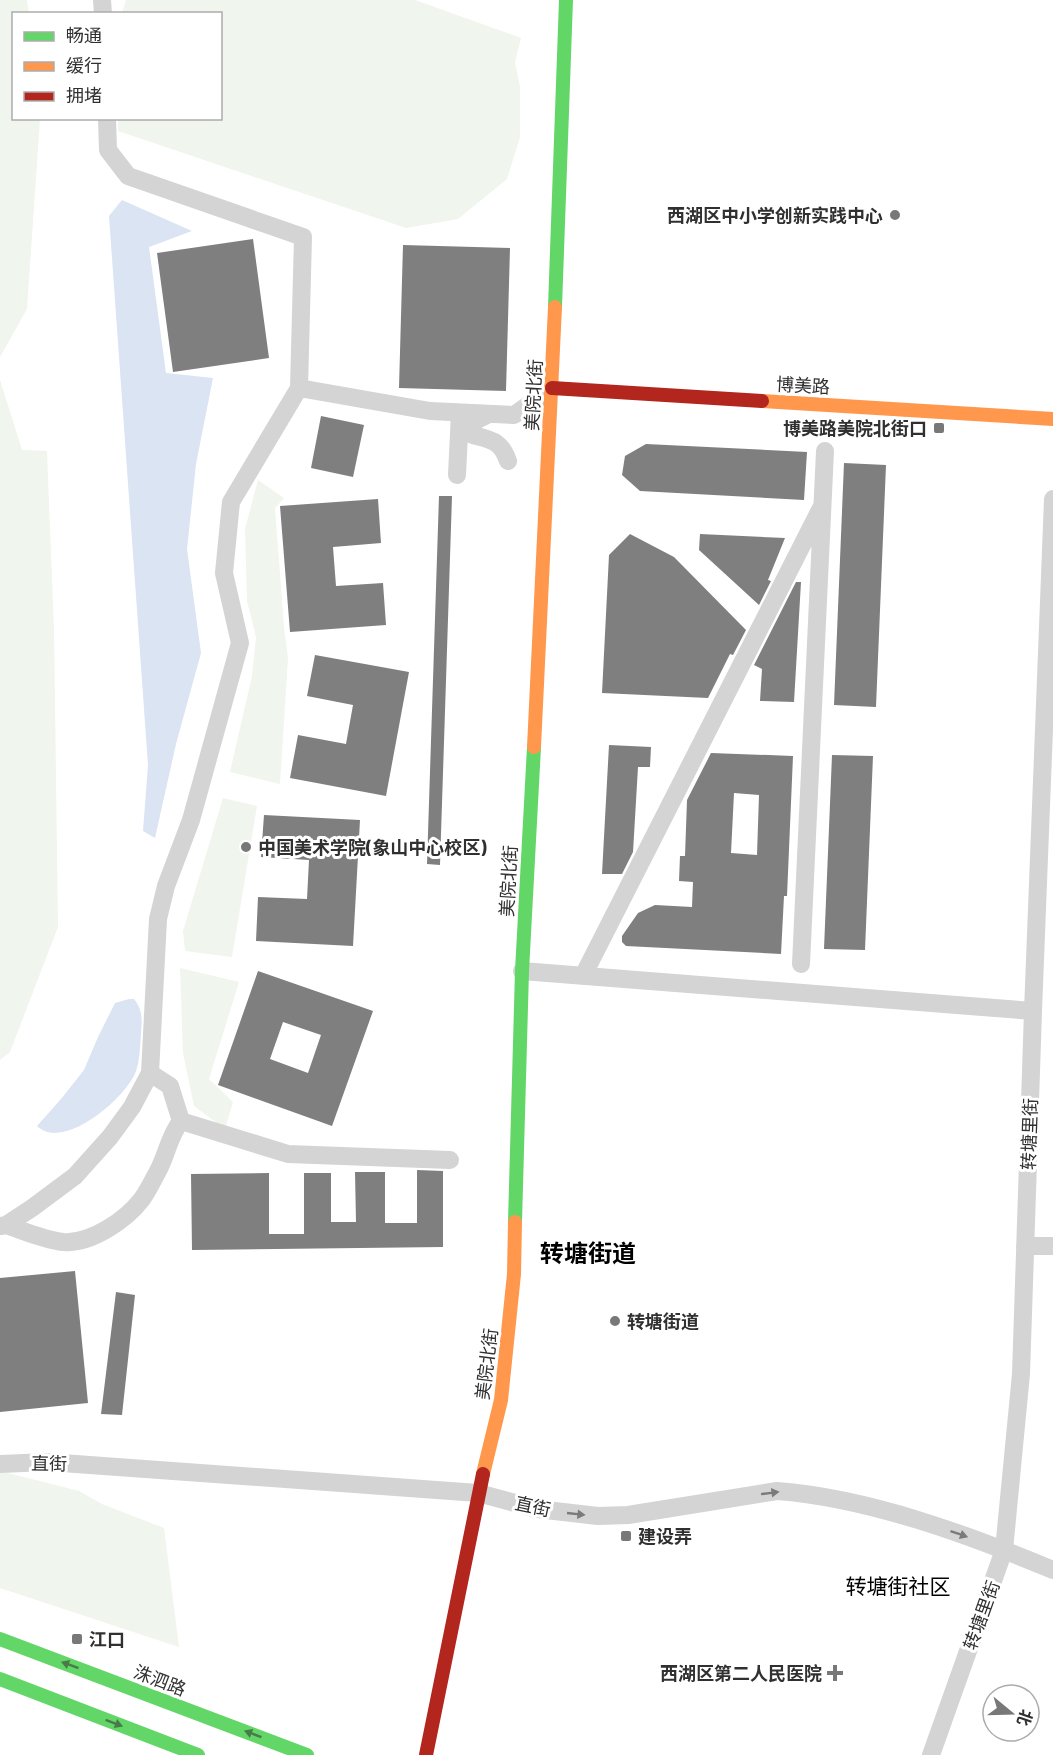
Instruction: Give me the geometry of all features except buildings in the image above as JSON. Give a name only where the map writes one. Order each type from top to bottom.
[{"type":"street","name":"美院北街","points":[[426,1755],[478,1493],[501,1400],[514,1274],[522,971],[552,388],[566,0]]},
{"type":"street","points":[[3,1226],[75,1176],[91,1160],[121,1122],[150,1073],[158,918],[166,886],[191,820],[240,643],[224,573],[231,502],[299,388],[303,237],[128,176],[108,150],[106,120]]},
{"type":"street","points":[[299,388],[430,411],[514,415],[552,388]]},
{"type":"street","name":"博美路","points":[[552,388],[1053,419]]},
{"type":"street","points":[[457,475],[460,412]]},
{"type":"street","points":[[489,414],[473,422],[473,435],[498,444],[504,449],[508,461]]},
{"type":"street","points":[[801,964],[825,451]]},
{"type":"street","name":"转塘里街","points":[[931,1755],[1004,1550],[1021,1374],[1032,1011],[1053,499]]},
{"type":"street","points":[[583,976],[822,506]]},
{"type":"street","points":[[522,971],[1032,1011]]},
{"type":"street","points":[[150,1073],[170,1086],[181,1120]]},
{"type":"street","points":[[181,1120],[288,1154],[450,1160]]},
{"type":"street","points":[[3,1226],[64,1242],[88,1239],[124,1218],[143,1198],[160,1168],[174,1129],[181,1120]]},
{"type":"street","points":[[1025,1246],[1053,1246]]},
{"type":"street","name":"直街","points":[[0,1464],[48,1462],[478,1493],[537,1509],[598,1516],[628,1515],[777,1491],[801,1493],[847,1501],[921,1521],[1053,1570]]},
{"type":"street","name":"洙泗路","points":[[0,1639],[307,1755]]},
{"type":"street","points":[[0,1679],[198,1755]]},
{"type":"shaded area","points":[[0,0],[27,0],[29,12],[12,12],[12,120],[40,120],[27,309],[0,357]]},
{"type":"shaded area","points":[[126,0],[415,0],[521,38],[515,62],[520,87],[520,137],[507,179],[458,219],[406,228],[118,131],[118,120],[222,120],[222,12],[122,12]]},
{"type":"shaded area","points":[[122,200],[192,231],[149,247],[166,373],[213,378],[196,464],[187,549],[201,653],[176,744],[155,838],[143,831],[148,765],[109,216]]},
{"type":"shaded area","points":[[0,380],[22,450],[47,451],[54,631],[58,927],[10,1052],[0,1060]]},
{"type":"shaded area","points":[[258,480],[284,498],[275,508],[288,658],[280,784],[230,772],[252,676],[256,637],[247,601],[245,529]]},
{"type":"shaded area","points":[[223,798],[257,806],[232,957],[185,951],[183,931]]},
{"type":"shaded area","points":[[180,968],[239,982],[209,1079],[233,1102],[225,1129],[194,1106],[183,1053]]},
{"type":"shaded area","points":[[134,999],[137,1003],[142,1020],[138,1062],[130,1082],[108,1107],[78,1127],[63,1132],[49,1132],[37,1126],[84,1070],[115,1003]]},
{"type":"shaded area","points":[[0,1471],[79,1491],[102,1504],[164,1528],[179,1647],[0,1588]]},
{"type":"traffic: fast","points":[[555,307],[566,0]]},
{"type":"traffic: fast","points":[[515,1222],[522,971],[534,747]]},
{"type":"traffic: fast","points":[[0,1639],[307,1755]]},
{"type":"traffic: fast","points":[[0,1679],[198,1755]]},
{"type":"traffic: slow","points":[[534,747],[555,307]]},
{"type":"traffic: slow","points":[[762,401],[1053,419]]},
{"type":"traffic: slow","points":[[483,1474],[501,1400],[514,1274],[515,1222]]},
{"type":"traffic: jam","points":[[552,388],[762,401]]},
{"type":"traffic: jam","points":[[426,1755],[483,1474]]},
{"type":"place","name":"西湖区中小学创新实践中心","points":[[895,215]]},
{"type":"place","name":"博美路美院北街口","points":[[939,428]]},
{"type":"place","name":"中国美术学院(象山中心校区)","points":[[246,847]]},
{"type":"place","name":"转塘街道","points":[[615,1321]]},
{"type":"place","name":"建设弄","points":[[626,1536]]},
{"type":"place","name":"江口","points":[[77,1639]]},
{"type":"place","name":"西湖区第二人民医院","points":[[835,1673]]},
{"type":"district","name":"转塘街道","points":[[588,1252]]},
{"type":"district","name":"转塘街社区","points":[[898,1585]]}]
